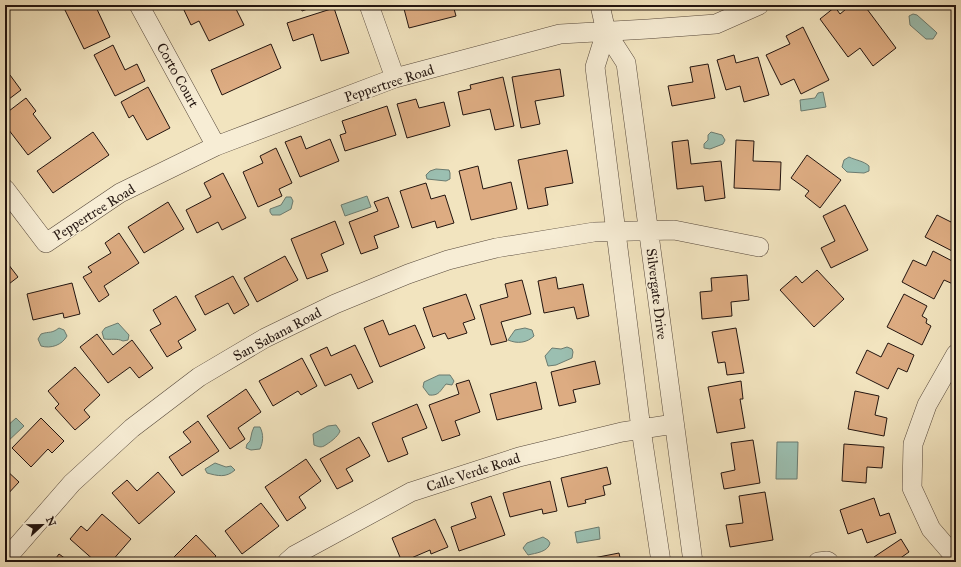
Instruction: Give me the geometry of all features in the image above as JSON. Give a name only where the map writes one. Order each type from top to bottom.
[{"type":"street","name":"Corto Court","points":[[139,5],[216,146]]},
{"type":"street","points":[[369,5],[395,78]]},
{"type":"street","name":"Silvergate Drive","points":[[600,5],[606,32],[626,63],[693,562]]},
{"type":"street","name":"Peppertree Road","points":[[5,189],[46,243],[120,193],[216,146],[395,78],[560,34],[716,24],[759,5]]},
{"type":"street","name":"Silvergate Drive","points":[[606,32],[595,67],[641,429],[661,562]]},
{"type":"street","name":"San Sabana Road","points":[[5,560],[72,483],[132,428],[199,377],[265,338],[335,304],[408,274],[448,260],[496,248],[594,232],[674,230],[759,247]]},
{"type":"street","points":[[956,354],[927,405],[913,444],[912,488],[931,529],[956,558]]},
{"type":"street","name":"Calle Verde Road","points":[[287,562],[295,555],[411,492],[519,457],[622,432],[674,424]]},
{"type":"shaded area","points":[[913,14],[917,15],[937,33],[933,39],[926,39],[910,25],[909,16]]},
{"type":"shaded area","points":[[823,92],[826,107],[801,111],[800,100],[815,98],[818,93]]},
{"type":"shaded area","points":[[711,132],[722,135],[725,140],[723,144],[710,149],[704,148],[704,144],[708,140],[708,135]]},
{"type":"shaded area","points":[[849,157],[867,164],[869,166],[869,171],[864,173],[847,172],[842,167],[844,160]]},
{"type":"shaded area","points":[[436,169],[449,170],[450,179],[446,181],[427,179],[426,175],[430,171]]},
{"type":"shaded area","points":[[367,196],[371,207],[345,216],[341,205]]},
{"type":"shaded area","points":[[286,197],[291,197],[293,201],[291,209],[280,215],[272,215],[270,209],[281,205]]},
{"type":"shaded area","points":[[118,323],[129,335],[128,340],[123,341],[116,339],[104,339],[102,332],[105,328]]},
{"type":"shaded area","points":[[59,328],[64,330],[67,336],[62,342],[52,347],[41,346],[38,339],[41,334],[52,332]]},
{"type":"shaded area","points":[[525,328],[532,330],[534,336],[522,342],[508,340],[515,330]]},
{"type":"shaded area","points":[[567,347],[572,349],[572,358],[556,365],[548,366],[545,356],[552,348],[561,349]]},
{"type":"shaded area","points":[[439,375],[450,375],[454,381],[452,385],[446,384],[437,394],[429,395],[423,387],[424,382]]},
{"type":"shaded area","points":[[16,418],[24,426],[5,444],[5,428]]},
{"type":"shaded area","points":[[336,425],[340,431],[335,438],[323,447],[314,445],[313,434],[328,426]]},
{"type":"shaded area","points":[[254,427],[260,427],[263,436],[260,449],[251,450],[246,448],[250,441]]},
{"type":"shaded area","points":[[777,442],[798,442],[797,479],[776,479]]},
{"type":"shaded area","points":[[215,463],[226,467],[231,466],[235,470],[232,473],[222,476],[207,473],[205,469]]},
{"type":"shaded area","points":[[599,527],[600,539],[577,543],[575,532]]},
{"type":"shaded area","points":[[543,537],[550,543],[549,546],[541,552],[528,555],[523,548],[527,543]]},
{"type":"building","points":[[95,5],[110,37],[84,49],[63,6]]},
{"type":"building","points":[[189,5],[234,5],[244,25],[209,41],[199,21],[191,25],[183,8]]},
{"type":"building","points":[[300,5],[319,5],[302,11]]},
{"type":"building","points":[[403,5],[453,5],[456,16],[409,28]]},
{"type":"building","points":[[490,5],[507,5],[491,9]]},
{"type":"building","points":[[851,5],[864,5],[896,48],[873,66],[860,48],[848,57],[820,19],[835,7],[840,14]]},
{"type":"building","points":[[334,8],[349,53],[321,61],[313,34],[293,41],[287,23]]},
{"type":"building","points":[[803,27],[829,80],[801,94],[794,79],[781,85],[766,55],[790,44],[786,36]]},
{"type":"building","points":[[271,44],[281,68],[222,95],[211,70]]},
{"type":"building","points":[[113,45],[125,70],[137,64],[145,81],[115,96],[94,55]]},
{"type":"building","points":[[734,55],[736,63],[758,57],[769,95],[744,102],[740,86],[726,90],[717,60]]},
{"type":"building","points":[[708,64],[715,98],[672,106],[668,86],[693,82],[690,67]]},
{"type":"building","points":[[560,69],[564,96],[535,101],[540,124],[521,128],[512,77]]},
{"type":"building","points":[[10,75],[21,90],[5,102],[5,76],[7,78]]},
{"type":"building","points":[[503,77],[514,126],[495,130],[490,109],[463,115],[458,92],[471,89],[470,85]]},
{"type":"building","points":[[148,87],[170,128],[147,140],[133,115],[129,118],[121,102]]},
{"type":"building","points":[[26,98],[36,111],[33,114],[51,138],[28,155],[5,125],[5,114]]},
{"type":"building","points":[[416,99],[419,108],[444,102],[450,126],[407,138],[397,104]]},
{"type":"building","points":[[387,106],[396,135],[345,151],[340,135],[346,133],[342,121]]},
{"type":"building","points":[[93,132],[109,155],[53,193],[37,171]]},
{"type":"building","points":[[301,136],[306,149],[330,139],[339,161],[300,177],[285,142]]},
{"type":"building","points":[[688,140],[691,164],[721,161],[725,198],[705,201],[703,186],[677,189],[672,142]]},
{"type":"building","points":[[736,140],[754,141],[753,161],[781,162],[780,190],[734,188]]},
{"type":"building","points":[[276,148],[292,183],[279,189],[282,196],[258,207],[243,172],[263,163],[260,156]]},
{"type":"building","points":[[567,150],[573,183],[545,188],[548,205],[528,209],[518,160]]},
{"type":"building","points":[[807,155],[841,180],[820,208],[805,196],[809,191],[791,178]]},
{"type":"building","points":[[478,166],[483,189],[511,182],[517,209],[471,220],[459,171]]},
{"type":"building","points":[[223,173],[246,218],[222,230],[218,222],[197,233],[186,210],[211,197],[204,183]]},
{"type":"building","points":[[426,183],[431,199],[445,195],[454,223],[437,228],[435,221],[412,228],[400,191]]},
{"type":"building","points":[[388,197],[399,227],[374,236],[378,248],[361,254],[349,222],[378,211],[374,202]]},
{"type":"building","points":[[168,202],[184,229],[144,253],[128,227]]},
{"type":"building","points":[[845,205],[868,250],[831,268],[821,248],[835,241],[823,216]]},
{"type":"building","points":[[956,211],[956,253],[925,237],[937,215],[951,222]]},
{"type":"building","points":[[335,221],[344,244],[321,254],[328,271],[307,279],[291,239]]},
{"type":"building","points":[[119,233],[139,263],[104,286],[109,295],[99,302],[83,277],[92,272],[88,267],[111,253],[105,243]]},
{"type":"building","points":[[933,251],[956,263],[956,278],[953,284],[944,280],[934,299],[902,282],[913,260],[926,266]]},
{"type":"building","points":[[285,256],[298,280],[257,302],[244,278]]},
{"type":"building","points":[[5,260],[18,277],[5,287]]},
{"type":"building","points":[[817,270],[844,299],[814,327],[780,290],[796,276],[802,283]]},
{"type":"building","points":[[747,275],[749,300],[731,302],[732,316],[702,319],[700,292],[712,291],[711,278]]},
{"type":"building","points":[[233,276],[249,305],[234,314],[228,303],[205,315],[195,296]]},
{"type":"building","points":[[556,277],[558,289],[583,284],[589,316],[577,319],[574,307],[544,313],[538,281]]},
{"type":"building","points":[[522,280],[531,314],[501,322],[507,341],[491,345],[480,305],[508,297],[505,284]]},
{"type":"building","points":[[72,283],[80,314],[64,318],[63,313],[33,320],[27,294]]},
{"type":"building","points":[[466,294],[475,319],[463,323],[467,333],[448,339],[445,333],[433,337],[423,308]]},
{"type":"building","points":[[904,294],[927,306],[922,316],[927,319],[926,323],[931,326],[922,345],[887,327]]},
{"type":"building","points":[[176,296],[196,330],[178,341],[182,348],[167,357],[150,330],[161,324],[153,310]]},
{"type":"building","points":[[383,320],[389,335],[415,325],[425,348],[380,367],[364,328]]},
{"type":"building","points":[[736,328],[744,373],[727,375],[725,362],[718,363],[712,332]]},
{"type":"building","points":[[97,334],[113,355],[132,340],[153,368],[139,378],[130,367],[108,383],[80,347]]},
{"type":"building","points":[[888,343],[914,355],[907,372],[898,368],[888,389],[856,373],[867,350],[881,357]]},
{"type":"building","points":[[355,345],[373,382],[358,389],[351,374],[325,386],[310,355],[327,347],[331,356]]},
{"type":"building","points":[[302,358],[317,386],[301,395],[298,391],[273,406],[259,381]]},
{"type":"building","points":[[595,361],[600,384],[573,390],[576,402],[559,406],[551,372]]},
{"type":"building","points":[[75,367],[100,395],[84,410],[90,417],[75,430],[55,408],[59,404],[48,391]]},
{"type":"building","points":[[469,380],[480,412],[455,421],[460,435],[442,441],[429,405],[459,394],[456,384]]},
{"type":"building","points":[[741,381],[743,399],[740,399],[745,428],[717,433],[708,387]]},
{"type":"building","points":[[536,382],[542,409],[497,420],[490,394]]},
{"type":"building","points":[[246,389],[261,412],[238,428],[245,439],[230,449],[207,416]]},
{"type":"building","points":[[855,391],[879,396],[875,415],[887,418],[884,436],[848,429]]},
{"type":"building","points":[[417,404],[427,428],[402,438],[408,454],[388,462],[372,423]]},
{"type":"building","points":[[41,418],[64,441],[52,453],[48,449],[31,467],[12,448]]},
{"type":"building","points":[[198,421],[219,451],[182,476],[169,457],[191,442],[183,432]]},
{"type":"building","points":[[359,437],[370,456],[346,469],[353,481],[337,489],[320,459]]},
{"type":"building","points":[[753,440],[760,483],[724,489],[721,473],[735,470],[731,443]]},
{"type":"building","points":[[844,444],[884,447],[882,468],[867,467],[866,483],[842,481]]},
{"type":"building","points":[[306,459],[321,481],[299,497],[306,508],[287,521],[265,487]]},
{"type":"building","points":[[607,467],[611,484],[603,486],[605,495],[585,500],[586,503],[568,507],[561,478]]},
{"type":"building","points":[[5,469],[19,482],[5,497]]},
{"type":"building","points":[[158,472],[175,492],[139,524],[112,493],[127,480],[137,491]]},
{"type":"building","points":[[550,481],[557,511],[543,514],[542,509],[510,517],[503,493]]},
{"type":"building","points":[[765,492],[773,540],[730,547],[726,525],[743,523],[739,496]]},
{"type":"building","points":[[491,496],[505,535],[459,551],[451,527],[476,518],[471,503]]},
{"type":"building","points":[[874,498],[880,516],[889,513],[896,533],[867,543],[862,529],[848,534],[840,510]]},
{"type":"building","points":[[261,503],[279,526],[242,554],[225,531]]},
{"type":"building","points":[[102,514],[131,539],[111,562],[96,562],[70,539],[81,526],[87,531]]},
{"type":"building","points":[[435,519],[448,547],[431,554],[430,550],[402,562],[392,538]]},
{"type":"building","points":[[196,535],[216,556],[210,562],[169,562]]},
{"type":"building","points":[[901,539],[909,552],[899,559],[902,562],[878,562],[874,557]]},
{"type":"building","points":[[619,553],[621,562],[578,562],[578,561]]},
{"type":"building","points":[[59,554],[70,562],[53,562]]}]
